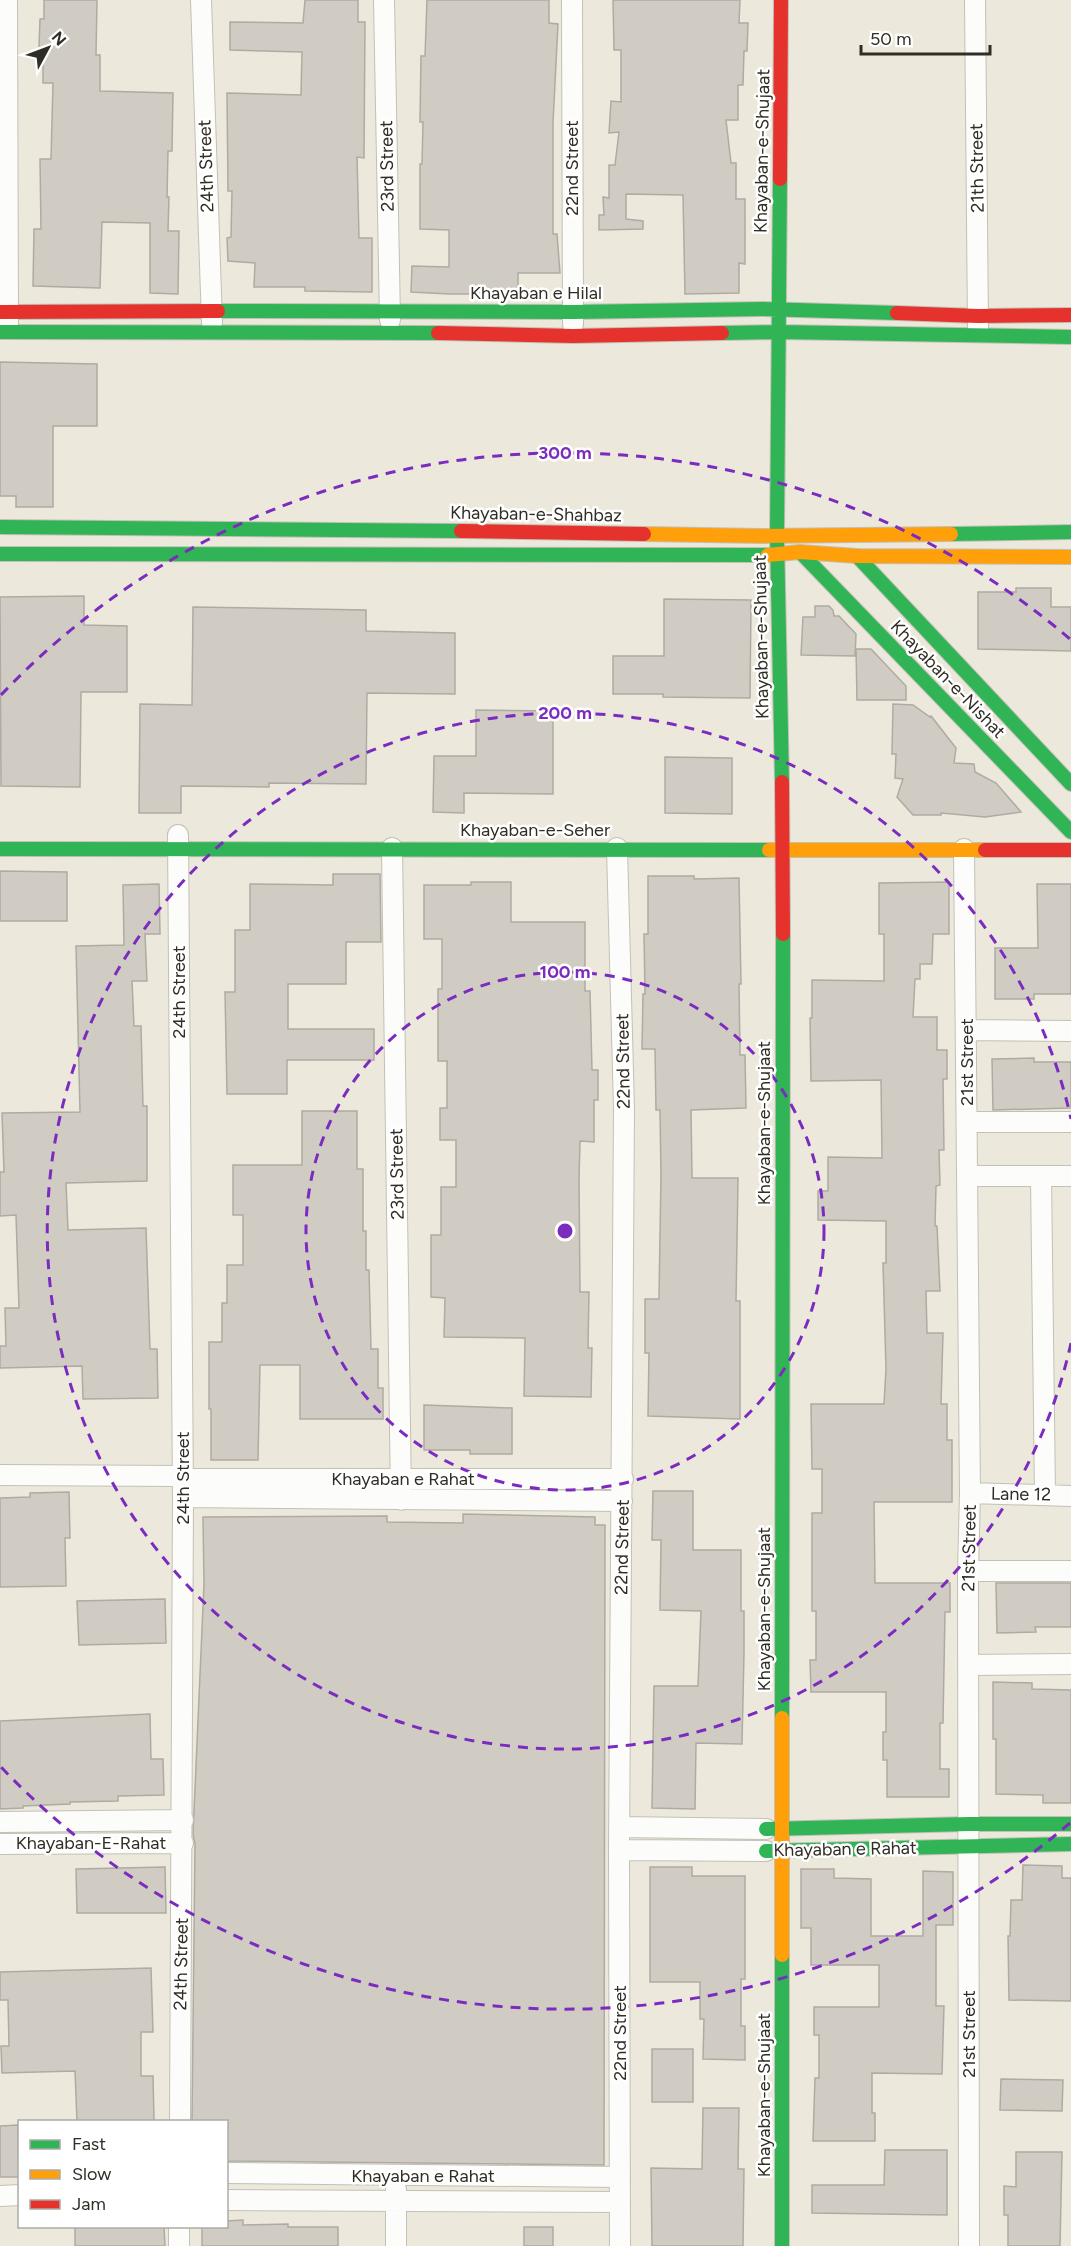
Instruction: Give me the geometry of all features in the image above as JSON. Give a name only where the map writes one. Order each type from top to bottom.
[{"type":"street","points":[[7,0],[4,332],[390,332],[762,339],[778,332],[978,337],[1071,336]]},
{"type":"street","name":"24th Street","points":[[201,0],[213,331]]},
{"type":"street","name":"23rd Street","points":[[384,0],[390,332]]},
{"type":"street","name":"22nd Street","points":[[572,0],[573,336]]},
{"type":"street","name":"Khayaban-e-Shujaat","points":[[781,0],[777,536],[786,839],[772,1855],[782,2246]]},
{"type":"street","name":"21th Street","points":[[975,0],[978,337]]},
{"type":"street","points":[[762,339],[763,303]]},
{"type":"street","name":"Khayaban e Hilal","points":[[4,312],[390,310],[573,312],[763,303],[779,309],[978,316],[1071,315]]},
{"type":"street","name":"Khayaban-e-Shahbaz","points":[[0,527],[504,531],[762,530],[777,536],[1071,532]]},
{"type":"street","name":"Khayaban-e-Shujaat","points":[[762,530],[762,562]]},
{"type":"street","points":[[0,554],[762,562],[778,555],[800,552],[857,556],[1071,557]]},
{"type":"street","name":"Khayaban-e-Nishat","points":[[800,552],[1067,834]]},
{"type":"street","name":"Khayaban-e-Nishat","points":[[857,556],[1071,784]]},
{"type":"street","name":"24th Street","points":[[178,838],[183,1484],[180,2120]]},
{"type":"street","name":"Khayaban-e-Seher","points":[[0,849],[178,838],[392,849],[619,839],[766,848],[786,839],[964,849],[1071,850]]},
{"type":"street","name":"22nd Street","points":[[619,839],[624,1109],[619,1850],[620,2246]]},
{"type":"street","name":"23rd Street","points":[[392,849],[401,1500]]},
{"type":"street","name":"21st Street","points":[[964,849],[970,1493],[968,1571],[969,2246]]},
{"type":"street","points":[[967,1030],[1071,1031]]},
{"type":"street","points":[[968,1122],[1071,1122]]},
{"type":"street","points":[[968,1176],[1071,1176]]},
{"type":"street","points":[[1041,1177],[1045,1495]]},
{"type":"street","points":[[0,1475],[183,1484]]},
{"type":"street","name":"Khayaban e Rahat","points":[[183,1484],[401,1479],[623,1479]]},
{"type":"street","name":"Khayaban e Rahat","points":[[183,1484],[401,1500],[622,1502]]},
{"type":"street","name":"Lane 12","points":[[970,1493],[1071,1496]]},
{"type":"street","points":[[968,1571],[1071,1571]]},
{"type":"street","points":[[969,1665],[1071,1664]]},
{"type":"street","name":"Khayaban-E-Rahat","points":[[0,1822],[183,1820]]},
{"type":"street","name":"Khayaban e Rahat","points":[[620,1827],[1071,1824]]},
{"type":"street","name":"Khayaban-E-Rahat","points":[[0,1844],[183,1843]]},
{"type":"street","name":"Khayaban e Rahat","points":[[619,1850],[772,1855],[1071,1844]]},
{"type":"street","name":"Khayaban e Rahat","points":[[228,2173],[620,2177]]},
{"type":"street","points":[[396,2246],[397,2176]]},
{"type":"street","points":[[0,2196],[18,2195]]},
{"type":"street","name":"Khayaban e Rahat","points":[[228,2200],[620,2202]]},
{"type":"street","points":[[179,2228],[179,2246]]},
{"type":"building","points":[[44,0],[97,0],[96,55],[100,55],[100,91],[173,93],[172,151],[168,151],[167,197],[169,197],[168,231],[179,231],[178,294],[150,293],[150,223],[102,222],[100,288],[33,286],[34,229],[41,229],[40,159],[51,159],[53,83],[43,83],[43,48],[39,47],[40,19],[44,19]]},
{"type":"building","points":[[305,0],[358,0],[358,22],[365,22],[364,158],[357,157],[359,238],[372,238],[372,292],[305,291],[305,287],[254,287],[255,263],[228,261],[227,238],[231,237],[232,191],[228,191],[227,93],[301,95],[302,52],[230,50],[230,22],[303,23]]},
{"type":"building","points":[[427,0],[549,0],[549,23],[558,24],[553,123],[553,234],[557,234],[560,273],[518,273],[518,291],[479,291],[479,294],[411,292],[412,266],[449,267],[449,230],[420,229],[420,164],[422,164],[423,122],[420,122],[421,56],[425,56]]},
{"type":"building","points":[[613,0],[740,0],[739,23],[748,23],[747,51],[744,51],[743,85],[738,85],[738,120],[726,120],[731,163],[736,163],[736,199],[745,199],[745,264],[739,263],[739,293],[685,294],[683,195],[626,194],[626,219],[643,221],[643,229],[599,230],[599,215],[604,215],[603,197],[609,198],[609,165],[615,165],[619,132],[609,133],[611,101],[621,102],[621,50],[614,50]]},
{"type":"building","points":[[0,362],[97,364],[97,426],[53,426],[53,507],[16,507],[16,496],[0,496]]},
{"type":"building","points":[[1016,588],[1051,588],[1051,607],[1071,607],[1071,651],[978,649],[978,592],[1016,592]]},
{"type":"building","points":[[84,596],[84,625],[127,626],[127,692],[81,692],[80,787],[1,786],[0,597]]},
{"type":"building","points":[[664,599],[751,600],[750,698],[613,694],[613,656],[664,656]]},
{"type":"building","points":[[815,606],[829,606],[834,616],[839,616],[856,634],[855,656],[801,655],[803,617],[815,617]]},
{"type":"building","points":[[193,607],[366,610],[366,631],[455,633],[455,694],[367,693],[366,784],[269,783],[269,787],[181,786],[181,813],[139,813],[140,704],[192,705]]},
{"type":"building","points":[[856,649],[871,649],[906,686],[906,700],[857,700]]},
{"type":"building","points":[[893,704],[913,705],[931,716],[956,748],[954,763],[974,764],[975,772],[996,783],[1021,812],[985,817],[941,813],[941,815],[913,815],[897,797],[903,779],[895,778],[896,754],[892,754]]},
{"type":"building","points":[[476,710],[553,711],[553,794],[464,793],[464,813],[433,812],[434,756],[476,756]]},
{"type":"building","points":[[665,757],[732,758],[732,814],[665,813]]},
{"type":"building","points":[[0,871],[67,872],[67,921],[0,921]]},
{"type":"building","points":[[333,874],[380,874],[381,942],[346,942],[346,984],[288,984],[288,1029],[374,1029],[374,1060],[287,1060],[287,1094],[227,1094],[225,992],[235,992],[235,930],[250,930],[250,884],[333,885]]},
{"type":"building","points":[[648,876],[694,876],[694,879],[739,878],[740,1055],[745,1055],[746,1108],[691,1110],[692,1178],[738,1178],[736,1301],[740,1301],[740,1419],[648,1416],[649,1353],[645,1353],[645,1299],[659,1299],[661,1175],[660,1110],[656,1110],[655,1049],[642,1049],[643,994],[645,994],[644,934],[648,934]]},
{"type":"building","points":[[471,882],[511,882],[511,922],[585,922],[585,991],[590,991],[592,1070],[598,1070],[598,1100],[594,1100],[594,1142],[580,1141],[579,1179],[580,1292],[589,1292],[588,1348],[592,1348],[591,1397],[524,1396],[525,1338],[444,1337],[445,1298],[431,1297],[431,1235],[441,1235],[441,1187],[456,1187],[456,1140],[440,1140],[440,1108],[447,1108],[447,1061],[438,1061],[438,989],[442,989],[442,939],[424,939],[424,885],[471,885]]},
{"type":"building","points":[[949,882],[949,934],[933,934],[932,964],[920,964],[920,979],[915,979],[913,1017],[937,1017],[937,1050],[947,1050],[947,1079],[943,1079],[944,1150],[939,1150],[940,1185],[936,1186],[935,1226],[937,1226],[940,1291],[926,1291],[927,1333],[943,1333],[941,1404],[947,1404],[947,1440],[952,1440],[952,1502],[874,1502],[875,1583],[950,1583],[950,1612],[945,1612],[943,1723],[940,1723],[940,1769],[949,1769],[949,1797],[887,1797],[887,1760],[883,1760],[886,1692],[811,1692],[810,1660],[816,1660],[816,1611],[812,1611],[812,1513],[822,1513],[822,1469],[812,1469],[811,1404],[884,1404],[886,1369],[883,1263],[886,1263],[886,1221],[818,1220],[818,1191],[828,1191],[828,1157],[882,1158],[881,1080],[811,1081],[812,980],[884,981],[884,934],[879,934],[879,883]]},
{"type":"building","points":[[159,884],[160,934],[145,934],[147,981],[132,981],[134,1026],[141,1026],[143,1106],[147,1106],[147,1181],[66,1183],[68,1230],[146,1228],[150,1349],[157,1349],[158,1398],[83,1399],[82,1366],[0,1368],[0,1346],[6,1346],[5,1308],[19,1308],[16,1215],[0,1216],[0,1172],[4,1172],[2,1113],[80,1112],[76,946],[124,945],[123,885]]},
{"type":"building","points":[[1037,884],[1071,884],[1071,994],[1034,994],[1034,999],[995,999],[995,948],[1038,948]]},
{"type":"building","points":[[1034,1058],[1034,1062],[1071,1062],[1071,1108],[993,1110],[992,1059]]},
{"type":"building","points":[[302,1111],[357,1111],[357,1169],[363,1169],[363,1231],[366,1231],[366,1270],[369,1270],[371,1349],[378,1349],[378,1388],[383,1388],[383,1419],[300,1419],[300,1365],[260,1365],[258,1460],[211,1460],[209,1342],[222,1342],[222,1303],[227,1303],[227,1265],[243,1265],[243,1215],[233,1215],[233,1165],[302,1165]]},
{"type":"building","points":[[424,1405],[512,1408],[512,1454],[470,1454],[470,1450],[424,1450]]},
{"type":"building","points":[[653,1491],[693,1491],[693,1550],[741,1550],[741,1611],[744,1611],[742,1744],[696,1743],[695,1809],[652,1808],[654,1686],[698,1686],[701,1611],[660,1610],[661,1540],[652,1540]]},
{"type":"building","points":[[69,1492],[70,1538],[65,1538],[66,1586],[0,1587],[0,1498],[30,1497],[30,1493]]},
{"type":"building","points":[[463,1514],[595,1517],[595,1525],[605,1525],[604,2165],[228,2161],[228,2120],[192,2120],[195,1844],[193,1834],[204,1584],[203,1517],[387,1516],[387,1522],[463,1523]]},
{"type":"building","points":[[996,1583],[1071,1583],[1071,1627],[1035,1627],[1036,1632],[997,1633]]},
{"type":"building","points":[[165,1599],[166,1643],[79,1645],[77,1601]]},
{"type":"building","points":[[993,1682],[1032,1683],[1032,1689],[1071,1690],[1071,1803],[1043,1803],[1043,1795],[996,1794]]},
{"type":"building","points":[[150,1714],[151,1759],[163,1759],[164,1795],[118,1796],[118,1801],[70,1802],[70,1804],[0,1809],[0,1721]]},
{"type":"building","points":[[1023,1865],[1062,1866],[1062,1878],[1071,1878],[1071,2001],[1009,2000],[1008,1936],[1010,1936],[1011,1900],[1022,1900]]},
{"type":"building","points":[[165,1867],[166,1913],[77,1913],[76,1869]]},
{"type":"building","points":[[650,1867],[692,1867],[692,1876],[745,1876],[745,1979],[741,1979],[741,2026],[745,2026],[745,2060],[703,2059],[704,2019],[700,2019],[700,1982],[650,1982]]},
{"type":"building","points":[[801,1869],[834,1869],[834,1878],[871,1879],[871,1936],[923,1936],[923,1871],[953,1872],[953,1925],[936,1925],[936,2006],[944,2006],[942,2074],[872,2073],[875,2141],[813,2141],[815,2078],[819,2078],[819,2035],[814,2035],[814,2007],[879,2007],[879,1965],[811,1965],[811,1928],[801,1928]]},
{"type":"building","points":[[151,1968],[153,2032],[141,2032],[141,2076],[153,2076],[154,2120],[77,2120],[75,2071],[2,2073],[1,2046],[9,2046],[8,2000],[0,2000],[0,1972]]},
{"type":"building","points":[[652,2049],[693,2049],[693,2102],[652,2102]]},
{"type":"building","points":[[1001,2079],[1063,2080],[1062,2111],[1000,2110]]},
{"type":"building","points":[[703,2108],[739,2108],[738,2169],[744,2169],[743,2246],[652,2246],[651,2168],[702,2169]]},
{"type":"building","points":[[18,2125],[18,2177],[0,2177],[0,2126]]},
{"type":"building","points":[[885,2150],[947,2150],[947,2215],[812,2213],[812,2185],[884,2185]]},
{"type":"building","points":[[1016,2152],[1062,2152],[1060,2246],[1008,2246],[1008,2215],[1004,2215],[1004,2186],[1016,2187]]},
{"type":"building","points":[[243,2220],[243,2225],[288,2224],[288,2227],[338,2227],[338,2246],[202,2246],[202,2228],[228,2228],[228,2221]]},
{"type":"building","points":[[524,2227],[553,2227],[553,2246],[524,2246]]},
{"type":"building","points":[[75,2228],[164,2228],[165,2246],[75,2246]]},
{"type":"traffic: fast","points":[[780,179],[777,536],[782,782]]},
{"type":"traffic: fast","points":[[218,311],[573,312],[763,309],[897,313]]},
{"type":"traffic: fast","points":[[0,332],[438,333]]},
{"type":"traffic: fast","points":[[722,333],[1071,337]]},
{"type":"traffic: fast","points":[[0,527],[461,531]]},
{"type":"traffic: fast","points":[[951,534],[1071,532]]},
{"type":"traffic: fast","points":[[800,552],[1071,832]]},
{"type":"traffic: fast","points":[[0,554],[768,555]]},
{"type":"traffic: fast","points":[[857,556],[1071,784]]},
{"type":"traffic: fast","points":[[0,849],[769,850]]},
{"type":"traffic: fast","points":[[782,1718],[783,934]]},
{"type":"traffic: fast","points":[[766,1829],[1071,1824]]},
{"type":"traffic: fast","points":[[766,1851],[1071,1844]]},
{"type":"traffic: fast","points":[[782,1955],[782,2246]]},
{"type":"traffic: slow","points":[[644,534],[762,536],[951,534]]},
{"type":"traffic: slow","points":[[768,555],[800,552],[857,556],[1071,557]]},
{"type":"traffic: slow","points":[[769,850],[985,850]]},
{"type":"traffic: slow","points":[[782,1718],[782,1955]]},
{"type":"traffic: jam","points":[[780,179],[781,0]]},
{"type":"traffic: jam","points":[[0,312],[218,311]]},
{"type":"traffic: jam","points":[[897,313],[978,316],[1071,315]]},
{"type":"traffic: jam","points":[[438,333],[573,336],[722,333]]},
{"type":"traffic: jam","points":[[461,531],[644,534]]},
{"type":"traffic: jam","points":[[782,782],[783,934]]},
{"type":"traffic: jam","points":[[985,850],[1071,850]]}]
